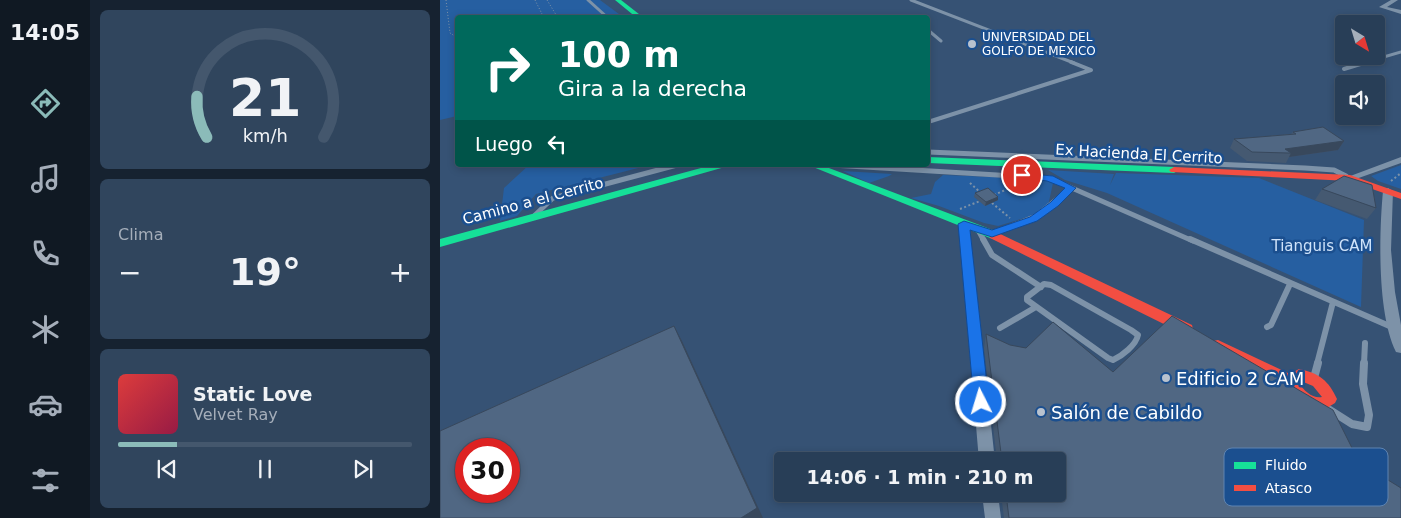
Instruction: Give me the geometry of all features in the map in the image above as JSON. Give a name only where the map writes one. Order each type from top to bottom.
[{"type":"street","points":[[608,0],[626,15]]},
{"type":"street","points":[[618,0],[636,15]]},
{"type":"street","points":[[1395,0],[1382,7],[1401,12]]},
{"type":"street","name":"Ex Hacienda El Cerrito","points":[[930,160],[1350,178],[1401,196]]},
{"type":"street","points":[[1350,178],[1401,160]]},
{"type":"street","name":"Camino a el Cerrito","points":[[440,243],[713,167]]},
{"type":"street","points":[[818,167],[992,234],[1291,381],[1294,392],[1307,402],[1322,405],[1330,399],[1326,387],[1314,378],[1299,375],[1291,381]]},
{"type":"street","points":[[1388,191],[1385,220],[1386,245],[1401,348]]},
{"type":"street","points":[[964,224],[986,452]]},
{"type":"street","points":[[991,502],[993,518]]},
{"type":"lane","points":[[588,0],[605,15]]},
{"type":"lane","points":[[911,0],[1091,70],[930,121]]},
{"type":"lane","points":[[930,31],[941,41]]},
{"type":"lane","points":[[1344,69],[1401,52]]},
{"type":"lane","points":[[930,152],[1305,168],[1334,170],[1350,178]]},
{"type":"lane","points":[[532,218],[553,198],[669,167]]},
{"type":"lane","points":[[870,167],[1041,176],[1290,284],[1397,328]]},
{"type":"lane","points":[[992,234],[1034,219],[1071,188]]},
{"type":"lane","points":[[978,230],[992,255],[1041,287]]},
{"type":"lane","points":[[1044,284],[1051,285],[1131,330],[1138,337],[1137,340],[1119,357],[1113,360],[1026,299],[1041,287],[1044,284]]},
{"type":"lane","points":[[1267,327],[1271,325],[1290,284]]},
{"type":"lane","points":[[1314,378],[1333,302]]},
{"type":"lane","points":[[1000,328],[1036,307]]},
{"type":"lane","points":[[1322,405],[1345,422],[1358,427],[1368,427],[1369,415],[1363,384],[1365,343]]},
{"type":"path","points":[[446,0],[450,33],[455,36]]},
{"type":"path","points":[[535,0],[542,15]]},
{"type":"path","points":[[547,0],[556,15]]},
{"type":"path","points":[[969,182],[982,194]]},
{"type":"path","points":[[992,196],[1016,185]]},
{"type":"path","points":[[955,212],[980,201]]},
{"type":"path","points":[[992,203],[1016,222]]},
{"type":"green space","points":[[440,0],[600,0],[620,15],[455,15],[455,116],[440,120]]},
{"type":"green space","points":[[1401,165],[1401,189],[1378,181],[1371,176]]},
{"type":"green space","points":[[527,167],[642,167],[536,194],[517,216],[500,221],[504,188]]},
{"type":"green space","name":"Tianguis CAM","points":[[1048,170],[1114,174],[1110,185],[1116,173],[1259,178],[1364,220],[1361,307],[1107,193],[1065,180]]},
{"type":"green space","points":[[843,171],[892,174],[869,183]]},
{"type":"green space","points":[[943,175],[1044,179],[1053,183],[1048,206],[1034,215],[998,226],[911,198],[931,194],[935,182]]},
{"type":"building","points":[[1323,127],[1344,141],[1285,149],[1291,153],[1288,153],[1252,152],[1234,139],[1296,134],[1293,132]]},
{"type":"building","points":[[1344,176],[1372,185],[1376,208],[1322,189]]},
{"type":"building","points":[[988,188],[998,197],[986,202],[975,193]]},
{"type":"building","points":[[1172,316],[1333,410],[1352,448],[1224,448],[1224,506],[1388,506],[1388,480],[1401,488],[1401,518],[1009,518],[1007,502],[1066,502],[1066,452],[1001,452],[986,334],[1010,345],[1026,348],[1053,322],[1113,372]]},
{"type":"building","points":[[674,326],[757,508],[741,518],[440,518],[440,431]]},
{"type":"traffic: fast","points":[[618,0],[637,15]]},
{"type":"traffic: fast","points":[[930,160],[1174,170]]},
{"type":"traffic: fast","points":[[440,243],[715,167]]},
{"type":"traffic: fast","points":[[818,167],[994,235]]},
{"type":"traffic: jam","points":[[1174,170],[1350,178],[1401,196]]},
{"type":"traffic: jam","points":[[994,235],[1187,329]]},
{"type":"traffic: jam","points":[[1218,345],[1291,381],[1296,391],[1307,400],[1322,405],[1330,399],[1322,385],[1310,378],[1299,375],[1291,381]]},
{"type":"place","name":"UNIVERSIDAD DEL GOLFO DE MEXICO","points":[[972,44]]},
{"type":"place","name":"Edificio 2 CAM","points":[[1166,378]]},
{"type":"place","name":"Salón de Cabildo","points":[[1041,412]]},
{"type":"route","points":[[981,402],[964,224],[992,234],[1004,230],[1034,219],[1071,188],[1049,178],[1022,175]]}]
